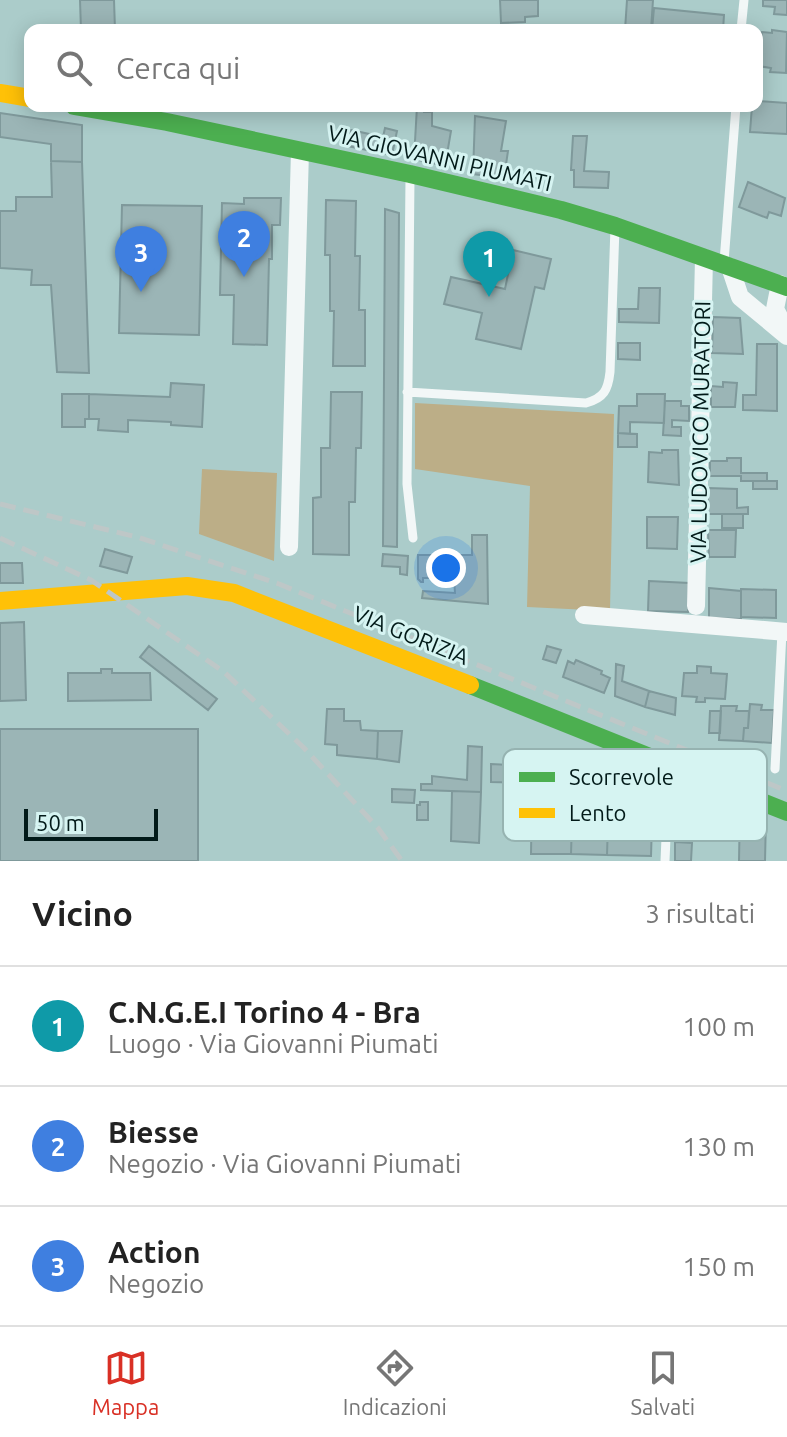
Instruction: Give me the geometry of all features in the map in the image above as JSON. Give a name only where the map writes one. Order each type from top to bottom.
[{"type":"street","points":[[0,93],[24,97]]},
{"type":"street","name":"VIA GIOVANNI PIUMATI","points":[[109,112],[410,174],[615,226],[784,286]]},
{"type":"street","points":[[289,547],[300,151]]},
{"type":"street","name":"VIA LUDOVICO MURATORI","points":[[696,606],[704,258]]},
{"type":"street","points":[[727,266],[740,297],[787,334]]},
{"type":"street","points":[[784,286],[775,309],[787,334]]},
{"type":"street","name":"VIA GORIZIA","points":[[0,601],[187,586],[234,593],[327,627],[629,749]]},
{"type":"street","points":[[584,615],[784,632]]},
{"type":"street","name":"VIA GORIZIA","points":[[767,804],[787,812]]},
{"type":"lane","points":[[742,24],[744,0]]},
{"type":"lane","points":[[727,266],[736,112]]},
{"type":"lane","points":[[410,174],[407,484],[413,538]]},
{"type":"lane","points":[[407,392],[586,403],[598,400],[605,393],[610,372],[615,226]]},
{"type":"lane","points":[[775,769],[784,632]]},
{"type":"lane","points":[[665,861],[666,841]]},
{"type":"shaded area","points":[[415,403],[614,414],[610,611],[527,607],[530,486],[415,469]]},
{"type":"shaded area","points":[[202,469],[277,473],[274,561],[199,534]]},
{"type":"building","points":[[80,0],[114,0],[115,24],[81,24]]},
{"type":"building","points":[[500,0],[538,0],[538,16],[525,17],[525,22],[501,23]]},
{"type":"building","points":[[627,0],[653,0],[651,24],[625,24]]},
{"type":"building","points":[[763,0],[787,0],[787,15],[774,14],[775,7],[763,6]]},
{"type":"building","points":[[654,8],[724,15],[723,24],[653,24]]},
{"type":"building","points":[[772,30],[787,32],[786,73],[770,72],[771,68],[763,67],[763,32],[772,33]]},
{"type":"building","points":[[763,101],[787,103],[787,134],[750,132],[752,112],[763,112]]},
{"type":"building","points":[[417,112],[432,112],[432,126],[451,131],[445,166],[414,159]]},
{"type":"building","points":[[0,113],[82,125],[82,162],[51,161],[51,144],[0,137]]},
{"type":"building","points":[[475,116],[506,121],[501,151],[508,151],[504,178],[473,174]]},
{"type":"building","points":[[385,128],[397,131],[392,155],[347,146],[351,130],[383,137]]},
{"type":"building","points":[[573,136],[587,136],[584,171],[609,172],[608,188],[574,187],[574,170],[571,170]]},
{"type":"building","points":[[51,161],[82,162],[89,373],[57,372],[51,285],[31,285],[32,270],[0,268],[0,211],[16,211],[16,197],[52,197]]},
{"type":"building","points":[[748,182],[785,198],[781,216],[769,212],[767,218],[739,207]]},
{"type":"building","points":[[244,198],[281,198],[280,225],[272,225],[267,345],[233,344],[234,295],[220,295],[222,203],[244,204]]},
{"type":"building","points":[[326,200],[356,201],[355,256],[360,256],[359,310],[365,310],[365,366],[333,366],[334,311],[330,311],[330,255],[325,255]]},
{"type":"building","points":[[122,205],[202,206],[199,335],[119,333]]},
{"type":"building","points":[[385,209],[399,213],[397,547],[383,546]]},
{"type":"building","points":[[513,250],[551,259],[544,289],[535,287],[521,349],[476,339],[482,313],[444,304],[451,277],[505,289]]},
{"type":"building","points":[[639,288],[660,288],[659,323],[619,322],[619,309],[638,309]]},
{"type":"building","points":[[713,317],[740,318],[743,354],[712,353]]},
{"type":"building","points":[[618,343],[640,343],[640,360],[618,359]]},
{"type":"building","points":[[757,344],[777,344],[777,411],[743,410],[743,395],[756,395]]},
{"type":"building","points":[[723,382],[737,383],[735,407],[711,407],[711,386],[723,387]]},
{"type":"building","points":[[171,383],[204,385],[202,427],[128,420],[128,432],[98,430],[99,419],[89,419],[89,394],[170,397]]},
{"type":"building","points":[[331,392],[362,392],[361,448],[356,448],[355,502],[349,502],[349,555],[313,554],[313,498],[321,497],[321,448],[330,448]]},
{"type":"building","points":[[62,394],[89,394],[89,419],[85,419],[85,427],[62,427]]},
{"type":"building","points":[[637,394],[665,394],[664,423],[630,422],[630,434],[618,433],[619,406],[637,406]]},
{"type":"building","points":[[665,401],[681,401],[681,406],[689,406],[689,421],[672,420],[672,427],[681,427],[681,436],[663,435]]},
{"type":"building","points":[[618,433],[637,434],[637,447],[618,447]]},
{"type":"building","points":[[662,450],[678,450],[679,485],[648,482],[649,452],[662,453]]},
{"type":"building","points":[[727,458],[741,458],[741,473],[767,473],[767,481],[741,481],[741,476],[710,476],[710,461],[727,461]]},
{"type":"building","points":[[753,481],[777,481],[777,489],[753,489]]},
{"type":"building","points":[[708,488],[737,489],[737,508],[748,507],[748,514],[708,514]]},
{"type":"building","points":[[722,514],[743,514],[743,528],[722,528]]},
{"type":"building","points":[[647,517],[678,517],[677,549],[647,548]]},
{"type":"building","points":[[708,530],[736,530],[735,557],[709,557]]},
{"type":"building","points":[[472,535],[487,535],[488,604],[422,598],[423,591],[455,593],[454,578],[423,578],[421,582],[418,579],[418,555],[472,555]]},
{"type":"building","points":[[105,549],[132,557],[127,573],[100,566]]},
{"type":"building","points":[[383,554],[408,556],[407,575],[400,574],[400,567],[382,566]]},
{"type":"building","points":[[0,563],[22,563],[23,583],[0,583]]},
{"type":"building","points":[[649,581],[689,583],[688,612],[648,611]]},
{"type":"building","points":[[709,588],[741,591],[741,619],[709,618]]},
{"type":"building","points":[[741,589],[776,590],[776,618],[741,617]]},
{"type":"building","points":[[24,622],[26,700],[0,701],[0,623]]},
{"type":"building","points":[[149,646],[217,699],[208,710],[140,657]]},
{"type":"building","points":[[547,646],[561,650],[556,663],[543,659]]},
{"type":"building","points":[[576,660],[602,671],[601,674],[610,678],[604,693],[563,677],[568,661],[574,664]]},
{"type":"building","points":[[616,664],[624,666],[622,681],[649,691],[645,707],[615,696]]},
{"type":"building","points":[[697,666],[711,667],[711,673],[727,674],[725,699],[705,698],[705,702],[696,702],[697,697],[682,696],[684,673],[697,673]]},
{"type":"building","points":[[101,669],[112,669],[112,673],[150,673],[151,700],[68,701],[68,673],[101,673]]},
{"type":"building","points":[[649,691],[676,698],[675,715],[645,707]]},
{"type":"building","points":[[750,704],[762,705],[761,710],[774,710],[772,743],[743,741],[744,728],[748,728]]},
{"type":"building","points":[[721,706],[737,706],[736,711],[749,711],[743,741],[719,740]]},
{"type":"building","points":[[327,709],[344,709],[344,721],[360,721],[361,730],[378,731],[377,759],[337,755],[337,745],[325,744]]},
{"type":"building","points":[[710,711],[721,711],[720,733],[709,733]]},
{"type":"building","points":[[0,729],[198,729],[198,861],[0,861]]},
{"type":"building","points":[[378,731],[402,731],[399,762],[377,759]]},
{"type":"building","points":[[468,746],[482,747],[481,792],[421,790],[421,784],[432,784],[432,776],[467,780]]},
{"type":"building","points":[[491,764],[503,765],[503,782],[491,782]]},
{"type":"building","points":[[392,789],[415,790],[414,803],[392,802]]},
{"type":"building","points":[[452,791],[481,792],[479,843],[451,841]]},
{"type":"building","points":[[428,802],[428,820],[417,820],[417,805]]},
{"type":"building","points":[[531,841],[571,841],[571,854],[531,854]]},
{"type":"building","points":[[571,841],[607,841],[607,855],[571,854]]},
{"type":"building","points":[[607,841],[651,841],[651,856],[607,855]]},
{"type":"building","points":[[739,841],[765,841],[765,861],[739,861]]},
{"type":"building","points":[[675,842],[692,843],[691,861],[675,861]]},
{"type":"railway","points":[[0,504],[137,537],[279,584],[684,749]]},
{"type":"railway","points":[[0,538],[91,580],[224,672],[304,748],[378,828],[402,861]]},
{"type":"railway","points":[[767,783],[787,791]]},
{"type":"traffic: fast","points":[[109,112],[410,174],[561,210],[787,287]]},
{"type":"traffic: fast","points":[[470,685],[630,749]]},
{"type":"traffic: fast","points":[[767,804],[787,812]]},
{"type":"traffic: slow","points":[[0,93],[24,97]]},
{"type":"traffic: slow","points":[[0,601],[187,586],[234,593],[470,685]]},
{"type":"place","name":"Biesse","points":[[244,277]]},
{"type":"place","name":"Action","points":[[141,292]]},
{"type":"place","name":"C.N.G.E.I Torino 4 - Bra","points":[[489,297]]}]
